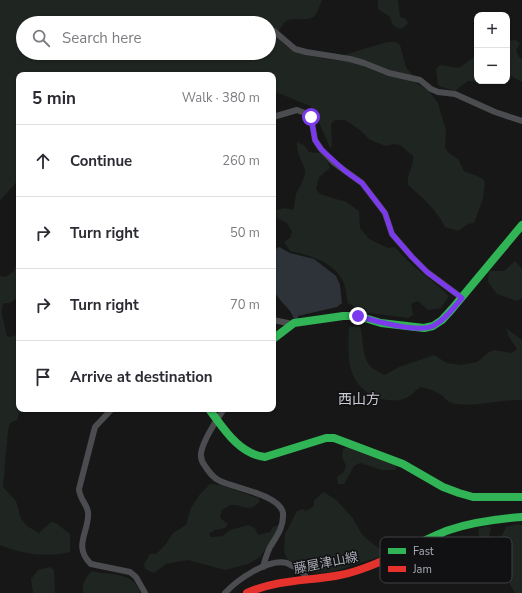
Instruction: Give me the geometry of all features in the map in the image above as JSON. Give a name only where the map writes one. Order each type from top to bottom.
[{"type":"street","points":[[276,32],[295,49],[350,59],[389,73],[420,80],[431,89],[438,92],[455,94],[495,112],[522,121]]},
{"type":"street","points":[[276,116],[297,110],[306,113],[311,117],[315,140],[321,149],[345,171],[362,183],[385,213],[392,234],[412,257],[427,272],[462,298]]},
{"type":"street","points":[[276,321],[294,324],[344,316],[358,316],[381,323],[424,328],[433,326],[442,320],[462,298],[522,225]]},
{"type":"street","points":[[276,337],[294,324]]},
{"type":"street","points":[[109,412],[95,427],[79,489],[79,496],[87,508],[88,513],[82,541],[82,549],[91,564],[130,572],[136,577],[145,593]]},
{"type":"street","points":[[211,412],[240,447],[249,454],[258,458],[326,438],[334,438],[403,464],[444,487],[458,493],[474,497],[522,497]]},
{"type":"street","points":[[222,412],[202,449],[202,463],[210,474],[219,480],[268,498],[280,506],[283,520],[279,533],[270,548],[263,567]]},
{"type":"street","name":"藤屋津山線","points":[[432,537],[456,528],[491,520],[522,517]]},
{"type":"street","points":[[225,593],[232,585],[245,575],[277,562],[286,563],[301,570],[308,580]]},
{"type":"street","name":"藤屋津山線","points":[[247,593],[265,585],[347,574],[380,562]]},
{"type":"shaded area","points":[[0,0],[322,0],[316,14],[312,18],[290,19],[281,27],[279,32],[280,39],[285,46],[314,57],[341,61],[347,54],[387,42],[395,42],[400,45],[406,67],[416,83],[428,90],[438,103],[446,131],[445,148],[450,154],[458,159],[464,171],[478,176],[485,181],[483,199],[474,223],[468,224],[458,231],[445,227],[433,209],[408,185],[408,177],[413,156],[400,145],[394,144],[386,146],[370,140],[360,130],[345,120],[335,120],[331,124],[332,145],[330,148],[310,106],[276,92],[276,72],[16,72],[16,182],[0,201]]},
{"type":"shaded area","points":[[378,0],[398,0],[400,17],[406,19],[408,23],[402,29],[397,28],[392,24],[390,17],[378,9]]},
{"type":"shaded area","points":[[516,40],[520,44],[516,50],[519,57],[522,59],[522,82],[510,76],[510,41]]},
{"type":"shaded area","points":[[474,57],[474,82],[468,81],[455,91],[438,85],[436,69],[440,65],[459,68]]},
{"type":"shaded area","points":[[297,142],[304,145],[309,152],[321,153],[327,161],[330,168],[319,177],[316,189],[320,194],[346,202],[359,211],[360,228],[369,239],[388,248],[395,247],[407,260],[449,296],[441,308],[428,310],[418,301],[411,304],[413,315],[408,318],[363,312],[348,303],[343,281],[334,269],[313,257],[290,251],[284,242],[290,238],[292,232],[287,223],[277,218],[276,210],[285,208],[293,210],[296,194],[303,181],[305,169],[298,152]]},
{"type":"shaded area","points":[[279,247],[290,253],[314,259],[336,276],[340,285],[342,303],[337,307],[298,316],[298,319],[294,319],[291,312],[276,294],[276,249]]},
{"type":"shaded area","points":[[515,261],[522,269],[522,298],[517,301],[497,294],[488,282],[489,271],[504,271]]},
{"type":"shaded area","points":[[16,266],[16,299],[10,303],[4,303],[2,314],[7,336],[16,336],[16,412],[20,412],[17,420],[10,423],[8,431],[3,487],[16,501],[21,519],[27,526],[39,533],[51,522],[56,523],[70,534],[70,552],[61,554],[43,555],[25,553],[0,545],[0,276],[6,277],[13,272]]},
{"type":"shaded area","points":[[360,326],[364,352],[368,363],[372,368],[385,375],[399,367],[434,355],[447,363],[461,365],[477,362],[489,352],[494,350],[512,353],[517,349],[509,337],[506,328],[522,340],[522,400],[464,405],[456,404],[448,401],[436,392],[420,387],[410,396],[398,400],[376,397],[359,385],[350,368],[348,348],[349,327]]},
{"type":"shaded area","points":[[350,446],[396,465],[396,470],[382,470],[360,463],[354,466],[344,484],[338,484],[337,477],[344,472],[346,466],[342,457],[343,449]]},
{"type":"shaded area","points":[[210,484],[220,485],[258,498],[260,501],[253,507],[249,508],[231,505],[222,510],[220,518],[228,524],[225,528],[215,530],[209,534],[211,537],[223,536],[230,530],[248,525],[255,528],[258,535],[270,532],[273,527],[279,525],[278,532],[260,557],[248,564],[225,570],[188,560],[166,564],[154,573],[145,569],[144,564],[150,554],[156,554],[166,544],[173,533],[186,525],[191,508],[200,494]]},
{"type":"shaded area","points":[[324,492],[336,500],[352,517],[363,536],[380,549],[379,557],[332,572],[313,573],[287,559],[284,552],[285,534],[297,511],[303,509],[306,511],[314,506],[314,500]]},
{"type":"shaded area","points":[[518,524],[522,525],[522,593],[515,593],[509,583],[512,583],[512,537],[501,537],[506,527]]},
{"type":"shaded area","points":[[489,526],[491,529],[489,535],[490,537],[480,537],[478,534],[479,528]]},
{"type":"shaded area","points":[[50,567],[54,570],[55,593],[33,593],[31,579],[38,570]]},
{"type":"shaded area","points":[[92,571],[119,575],[130,579],[135,583],[140,593],[83,593],[84,581]]},
{"type":"traffic: fast","points":[[276,337],[294,323],[343,316],[358,316],[381,323],[424,328],[433,326],[442,320],[452,309],[522,225]]},
{"type":"traffic: fast","points":[[211,412],[220,425],[240,446],[256,455],[265,457],[326,438],[334,438],[403,464],[443,487],[459,493],[473,497],[522,497]]},
{"type":"traffic: fast","points":[[433,537],[458,527],[485,521],[522,517]]},
{"type":"traffic: jam","points":[[247,593],[279,583],[350,573],[380,562]]},
{"type":"district","name":"西山方","points":[[359,399]]},
{"type":"route","points":[[311,117],[315,140],[321,149],[333,162],[362,183],[380,204],[385,213],[392,234],[412,257],[427,272],[462,298],[442,320],[433,326],[424,328],[381,323],[358,316]]}]
